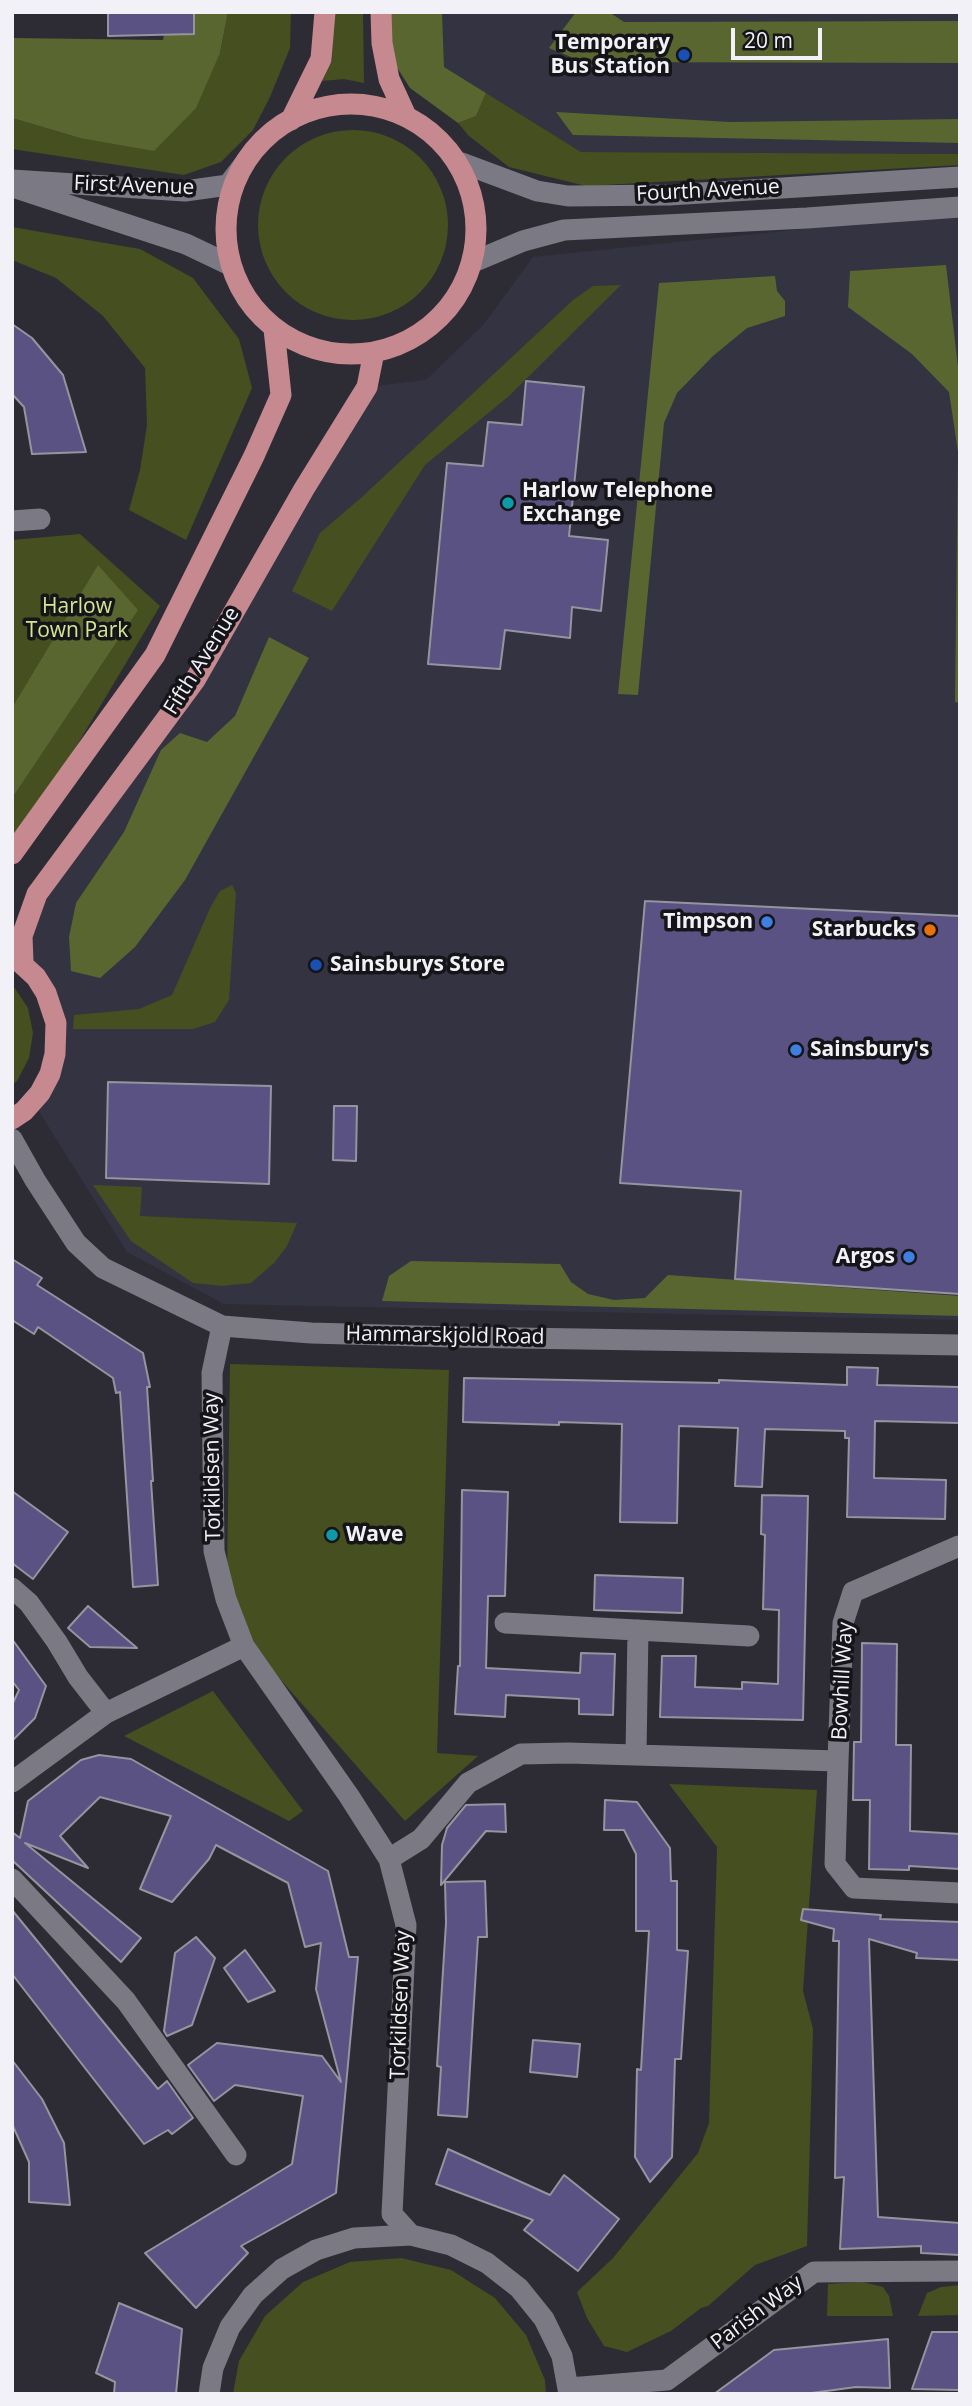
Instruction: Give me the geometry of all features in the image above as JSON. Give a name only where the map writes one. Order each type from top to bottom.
[{"type":"main road","points":[[290,120],[321,59],[325,12]]},
{"type":"main road","points":[[381,12],[382,43],[389,79],[407,116]]},
{"type":"main road","points":[[357,104],[407,116],[429,130],[462,163],[477,222],[478,242],[470,272],[454,302],[436,322],[404,344],[374,352],[332,354],[298,343],[274,329],[252,307],[228,264],[225,230],[230,193],[244,164],[264,138],[290,120],[321,107],[357,104]]},
{"type":"main road","name":"Fifth Avenue","points":[[12,854],[156,655],[281,395],[274,329]]},
{"type":"main road","name":"Fifth Avenue","points":[[17,958],[37,894],[195,680],[303,489],[366,387],[374,352]]},
{"type":"main road","points":[[12,1119],[24,1111],[40,1093],[50,1074],[55,1054],[55,1023],[46,993],[36,976],[17,958]]},
{"type":"street","name":"Fourth Avenue","points":[[462,163],[537,191],[568,196],[669,195],[960,177]]},
{"type":"street","name":"First Avenue","points":[[12,180],[185,191],[228,185],[244,164]]},
{"type":"street","name":"First Avenue","points":[[12,187],[186,244],[228,264]]},
{"type":"street","name":"Fourth Avenue","points":[[473,262],[523,241],[564,230],[807,218],[960,207]]},
{"type":"street","points":[[12,521],[40,519]]},
{"type":"street","name":"Hammarskjold Road","points":[[12,1139],[76,1243],[103,1268],[222,1326],[311,1333],[454,1337],[960,1345]]},
{"type":"street","name":"Torkildsen Way","points":[[222,1326],[212,1373],[214,1551],[226,1599],[244,1646],[349,1796],[388,1859],[406,1924],[392,2214],[411,2235]]},
{"type":"street","name":"Bowhill Way","points":[[959,1546],[853,1592],[843,1623],[835,1864],[854,1888],[960,1893]]},
{"type":"street","points":[[12,1588],[29,1603],[78,1677],[106,1713]]},
{"type":"street","points":[[505,1623],[749,1636]]},
{"type":"street","points":[[636,1754],[638,1630]]},
{"type":"street","points":[[12,1782],[106,1713],[244,1646]]},
{"type":"street","name":"Bowhill Way","points":[[388,1859],[421,1839],[468,1783],[521,1754],[636,1754],[838,1761]]},
{"type":"street","points":[[12,1880],[126,2001],[236,2155]]},
{"type":"street","points":[[209,2394],[213,2368],[230,2327],[253,2295],[282,2269],[316,2250],[354,2238],[411,2235],[451,2245],[471,2254],[519,2288],[544,2319],[562,2356],[569,2391]]},
{"type":"street","name":"Parish Way","points":[[569,2391],[667,2380],[814,2272],[960,2271]]},
{"type":"shaded area","points":[[442,12],[960,12],[960,154],[581,152],[444,67]]},
{"type":"shaded area","points":[[960,209],[960,1320],[224,1304],[127,1252],[38,1110],[54,1016],[22,936],[195,680],[367,387],[426,380],[484,324],[533,257],[804,229]]},
{"type":"green space","points":[[168,12],[228,12],[220,53],[196,108],[154,151],[80,138],[12,118],[12,38],[163,40]]},
{"type":"green space","points":[[228,12],[291,12],[290,48],[253,130],[221,162],[184,175],[12,149],[12,118],[80,138],[220,53]]},
{"type":"green space","points":[[333,12],[363,12],[364,83],[344,79],[322,81],[332,60]]},
{"type":"green space","points":[[389,12],[442,12],[444,67],[486,93],[476,116],[458,123],[410,88],[389,55]]},
{"type":"green space","points":[[576,12],[609,12],[624,22],[960,21],[960,63],[583,62],[549,48]]},
{"type":"green space","points":[[486,93],[581,152],[960,154],[960,165],[586,186],[509,167],[469,136],[458,123],[476,116]]},
{"type":"green space","points":[[556,112],[730,122],[960,119],[960,143],[573,135]]},
{"type":"green space","points":[[353,130],[389,137],[420,158],[441,189],[448,225],[441,261],[420,292],[389,313],[353,320],[317,313],[286,292],[265,261],[258,225],[265,189],[286,158],[317,137]]},
{"type":"green space","points":[[12,227],[140,249],[193,278],[239,339],[252,388],[186,540],[129,510],[140,470],[147,425],[145,368],[103,316],[56,278],[12,260]]},
{"type":"green space","points":[[946,265],[960,384],[960,703],[955,702],[958,452],[949,392],[912,354],[848,307],[850,271]]},
{"type":"green space","points":[[775,276],[777,291],[785,301],[785,316],[747,328],[713,356],[677,393],[664,423],[638,695],[618,694],[659,283]]},
{"type":"green space","points":[[621,285],[509,396],[425,465],[332,611],[292,591],[320,533],[573,300],[593,286]]},
{"type":"green space","name":"Harlow Town Park","points":[[80,534],[160,606],[12,854],[12,540]]},
{"type":"green space","points":[[98,565],[138,610],[12,798],[12,708]]},
{"type":"green space","points":[[269,637],[309,658],[185,880],[135,947],[100,978],[71,971],[69,937],[76,903],[124,832],[161,750],[180,733],[207,742],[235,716]]},
{"type":"green space","points":[[232,885],[236,893],[229,1000],[215,1022],[193,1029],[73,1029],[74,1015],[139,1009],[172,995],[211,906],[220,891]]},
{"type":"green space","points":[[12,984],[28,1008],[33,1033],[29,1058],[12,1085]]},
{"type":"green space","points":[[93,1185],[142,1187],[140,1216],[297,1223],[287,1246],[274,1263],[251,1283],[222,1286],[193,1283],[131,1241]]},
{"type":"green space","points":[[411,1261],[560,1264],[571,1282],[588,1294],[614,1300],[645,1298],[668,1275],[960,1296],[960,1316],[382,1301],[389,1276]]},
{"type":"green space","points":[[230,1364],[449,1370],[437,1753],[478,1756],[405,1821],[243,1637],[227,1575]]},
{"type":"green space","points":[[213,1691],[303,1811],[289,1821],[124,1736]]},
{"type":"green space","points":[[669,1784],[817,1790],[803,1991],[813,2029],[807,2246],[755,2265],[708,2306],[701,2308],[671,2331],[627,2352],[604,2346],[587,2318],[577,2292],[613,2258],[698,2153],[709,2123],[717,1847]]},
{"type":"green space","points":[[401,2258],[451,2270],[495,2298],[526,2335],[545,2380],[546,2394],[233,2394],[239,2361],[265,2316],[303,2282],[350,2262]]},
{"type":"green space","points":[[863,2282],[883,2287],[889,2296],[893,2316],[827,2316],[828,2284]]},
{"type":"green space","points":[[960,2285],[960,2315],[918,2316],[927,2293],[941,2287]]},
{"type":"building","points":[[108,12],[194,12],[194,34],[108,36]]},
{"type":"building","points":[[12,324],[32,338],[63,375],[86,452],[32,454],[24,407],[12,394]]},
{"type":"building","name":"Harlow Telephone Exchange","points":[[526,381],[584,387],[569,536],[608,540],[601,611],[572,607],[570,638],[505,630],[500,669],[428,664],[447,463],[483,466],[488,422],[522,425]]},
{"type":"building","name":"Sainsbury's","points":[[645,901],[960,916],[960,1294],[735,1279],[741,1191],[620,1183]]},
{"type":"building","points":[[108,1082],[271,1086],[269,1184],[106,1178]]},
{"type":"building","points":[[334,1106],[357,1106],[356,1161],[333,1160]]},
{"type":"building","points":[[12,1259],[42,1278],[37,1285],[143,1353],[150,1387],[147,1387],[158,1585],[133,1587],[120,1392],[116,1393],[113,1378],[38,1327],[34,1334],[12,1320]]},
{"type":"building","points":[[847,1367],[878,1368],[877,1385],[960,1387],[960,1423],[875,1421],[874,1478],[946,1480],[945,1519],[847,1517],[849,1438],[845,1438],[845,1431],[765,1429],[762,1487],[735,1486],[738,1428],[679,1426],[677,1523],[620,1522],[622,1424],[463,1422],[464,1378],[719,1383],[719,1380],[847,1385]]},
{"type":"building","points":[[462,1490],[508,1492],[505,1596],[488,1596],[486,1668],[580,1673],[581,1653],[615,1654],[613,1715],[579,1714],[579,1699],[506,1695],[505,1717],[455,1714],[460,1666]]},
{"type":"building","points":[[12,1491],[68,1532],[33,1579],[12,1563]]},
{"type":"building","points":[[762,1495],[808,1496],[803,1720],[660,1717],[662,1656],[696,1656],[695,1687],[742,1689],[742,1682],[778,1684],[779,1610],[763,1609],[765,1535],[761,1534]]},
{"type":"building","points":[[595,1575],[683,1578],[682,1613],[594,1610]]},
{"type":"building","points":[[88,1606],[137,1648],[90,1647],[68,1628]]},
{"type":"building","points":[[12,1639],[46,1686],[35,1718],[12,1741],[12,1705],[19,1690],[12,1681]]},
{"type":"building","points":[[862,1643],[897,1644],[896,1745],[911,1745],[910,1831],[960,1834],[960,1869],[909,1866],[909,1870],[869,1869],[870,1800],[853,1800],[854,1742],[861,1742]]},
{"type":"building","points":[[99,1755],[131,1759],[328,1871],[349,1957],[358,1957],[336,2193],[241,2246],[248,2253],[196,2308],[145,2253],[292,2164],[303,2096],[235,2085],[214,2101],[188,2065],[217,2043],[322,2056],[341,2082],[316,1989],[321,1943],[305,1947],[288,1883],[216,1845],[209,1859],[172,1902],[140,1889],[171,1816],[100,1797],[60,1836],[88,1868],[25,1843],[141,1938],[121,1962],[12,1860],[12,1832],[20,1838],[28,1801],[81,1760]]},
{"type":"building","points":[[605,1800],[637,1802],[670,1848],[671,1881],[677,1881],[677,1950],[688,1951],[681,2059],[675,2059],[672,2157],[650,2182],[635,2157],[637,2069],[641,2070],[649,1931],[636,1931],[636,1854],[624,1830],[604,1830]]},
{"type":"building","points":[[505,1804],[506,1832],[486,1831],[441,1885],[442,1845],[447,1828],[466,1805]]},
{"type":"building","points":[[485,1881],[487,1937],[478,1937],[467,2117],[438,2115],[441,2067],[437,2066],[446,1923],[445,1882]]},
{"type":"building","points":[[803,1909],[881,1915],[880,1919],[960,1922],[960,1960],[916,1958],[917,1953],[869,1939],[878,2217],[960,2223],[960,2255],[921,2253],[921,2246],[840,2249],[844,2177],[835,2178],[839,1941],[833,1941],[834,1929],[801,1920]]},
{"type":"building","points":[[12,1910],[158,2089],[167,2081],[193,2118],[172,2134],[168,2130],[144,2144],[12,1974]]},
{"type":"building","points":[[196,1937],[215,1958],[192,2025],[167,2036],[164,2031],[175,1953]]},
{"type":"building","points":[[245,1950],[275,1991],[248,2002],[224,1968]]},
{"type":"building","points":[[533,2040],[580,2044],[577,2077],[530,2072]]},
{"type":"building","points":[[12,2060],[42,2099],[64,2143],[70,2205],[29,2202],[29,2162],[12,2124]]},
{"type":"building","points":[[448,2149],[550,2195],[564,2175],[619,2219],[578,2271],[524,2230],[533,2220],[436,2184]]},
{"type":"building","points":[[119,2303],[182,2329],[176,2394],[114,2394],[115,2382],[96,2373]]},
{"type":"building","points":[[932,2332],[960,2332],[960,2390],[912,2389]]},
{"type":"building","points":[[888,2339],[890,2388],[856,2387],[804,2394],[714,2394],[774,2350]]},
{"type":"place","name":"Temporary Bus Station","points":[[684,55]]},
{"type":"place","name":"Harlow Telephone Exchange","points":[[508,503]]},
{"type":"place","name":"Timpson","points":[[767,922]]},
{"type":"place","name":"Starbucks","points":[[930,930]]},
{"type":"place","name":"Sainsburys Store","points":[[316,965]]},
{"type":"place","name":"Sainsbury's","points":[[796,1050]]},
{"type":"place","name":"Argos","points":[[909,1257]]},
{"type":"place","name":"Wave","points":[[332,1535]]}]
